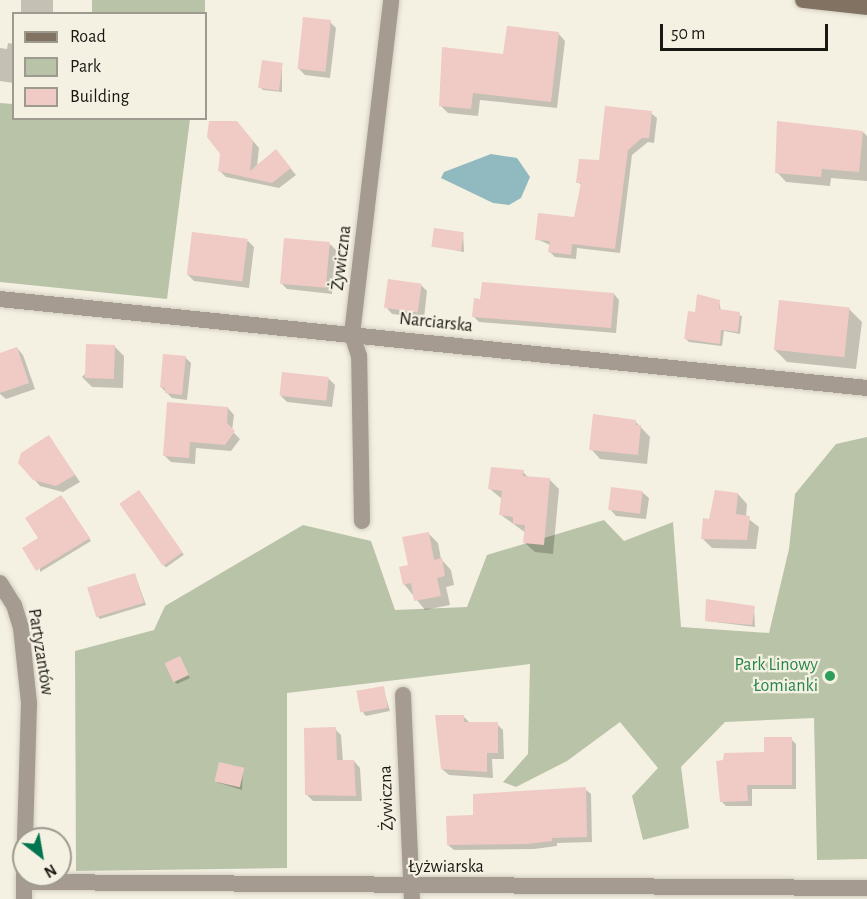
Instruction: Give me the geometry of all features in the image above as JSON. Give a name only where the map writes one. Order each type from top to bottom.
[{"type":"main road","points":[[803,0],[867,8]]},
{"type":"street","name":"Żywiczna","points":[[362,521],[358,356],[352,334],[391,0]]},
{"type":"street","name":"Narciarska","points":[[0,299],[867,388]]},
{"type":"street","name":"Partyzantów","points":[[0,583],[14,605],[21,628],[29,703],[25,827]]},
{"type":"street","name":"Żywiczna","points":[[403,695],[411,893]]},
{"type":"street","name":"Łyżwiarska","points":[[72,886],[411,893],[792,894],[867,888]]},
{"type":"green space","points":[[92,0],[205,0],[205,12],[92,12]]},
{"type":"green space","points":[[0,103],[12,104],[12,120],[190,120],[167,299],[0,282]]},
{"type":"green space","points":[[867,437],[867,859],[817,860],[814,718],[725,722],[681,767],[689,828],[643,840],[632,796],[658,768],[620,722],[567,761],[516,787],[503,782],[528,754],[530,664],[287,693],[287,868],[76,871],[75,651],[154,630],[165,606],[303,525],[371,541],[395,610],[467,607],[487,555],[604,520],[624,541],[673,522],[681,627],[769,633],[789,549],[795,494],[836,444]]},
{"type":"water","points":[[491,154],[517,158],[530,177],[521,198],[509,205],[493,203],[441,178],[444,172]]},
{"type":"building","points":[[303,17],[331,20],[325,72],[298,69]]},
{"type":"building","points":[[507,26],[559,32],[551,102],[473,93],[471,109],[439,106],[442,47],[503,54]]},
{"type":"building","points":[[262,60],[283,63],[279,91],[258,88]]},
{"type":"building","points":[[605,106],[652,111],[649,138],[642,138],[628,150],[615,249],[572,244],[571,255],[548,252],[550,241],[535,240],[538,213],[574,217],[581,183],[576,183],[579,159],[599,160]]},
{"type":"building","points":[[209,121],[237,121],[253,141],[250,171],[276,149],[291,168],[272,183],[218,171],[220,154],[207,137]]},
{"type":"building","points":[[777,121],[863,131],[859,172],[822,169],[821,177],[775,173]]},
{"type":"building","points":[[434,228],[464,232],[461,251],[431,247]]},
{"type":"building","points":[[192,232],[248,239],[242,282],[187,275]]},
{"type":"building","points":[[284,238],[330,242],[326,288],[280,284]]},
{"type":"building","points":[[388,279],[422,284],[418,312],[384,308]]},
{"type":"building","points":[[482,282],[614,293],[611,328],[472,317],[474,298],[480,299]]},
{"type":"building","points":[[697,294],[720,300],[719,309],[740,312],[738,332],[721,330],[720,344],[684,339],[688,311],[695,312]]},
{"type":"building","points":[[779,300],[850,307],[844,357],[774,350]]},
{"type":"building","points":[[86,344],[115,345],[114,379],[85,378]]},
{"type":"building","points":[[17,347],[29,383],[0,393],[0,353]]},
{"type":"building","points":[[163,354],[186,356],[182,395],[165,393],[165,388],[160,387]]},
{"type":"building","points":[[282,372],[329,377],[326,401],[279,396]]},
{"type":"building","points":[[167,402],[228,407],[227,423],[235,431],[225,445],[190,442],[189,458],[163,456]]},
{"type":"building","points":[[593,414],[636,420],[636,425],[641,425],[638,455],[589,450]]},
{"type":"building","points":[[49,435],[75,475],[56,486],[33,480],[18,463],[21,453]]},
{"type":"building","points":[[491,467],[524,470],[523,476],[550,478],[544,545],[523,543],[525,525],[513,524],[513,517],[499,515],[502,491],[488,489]]},
{"type":"building","points":[[611,487],[643,491],[640,514],[608,510]]},
{"type":"building","points":[[139,490],[183,552],[163,566],[119,504]]},
{"type":"building","points":[[715,490],[738,493],[736,514],[750,516],[747,540],[701,539],[703,518],[709,519]]},
{"type":"building","points":[[61,495],[90,538],[36,571],[22,548],[38,538],[25,518]]},
{"type":"building","points":[[429,532],[434,560],[442,558],[445,576],[437,578],[441,596],[414,601],[411,583],[403,585],[399,567],[408,565],[402,537]]},
{"type":"building","points":[[135,573],[144,603],[96,617],[87,588]]},
{"type":"building","points":[[706,599],[755,606],[752,625],[705,621]]},
{"type":"building","points":[[180,656],[189,675],[173,682],[165,663]]},
{"type":"building","points":[[384,686],[388,708],[360,713],[356,691]]},
{"type":"building","points":[[435,715],[464,715],[464,722],[498,722],[498,753],[487,753],[487,772],[441,769]]},
{"type":"building","points":[[336,727],[337,760],[354,760],[356,796],[305,795],[304,728]]},
{"type":"building","points":[[764,737],[792,737],[792,785],[747,785],[748,801],[720,802],[716,761],[723,760],[724,753],[764,752]]},
{"type":"building","points":[[219,762],[244,768],[240,787],[215,781]]},
{"type":"building","points":[[586,787],[587,837],[552,838],[552,841],[527,844],[447,845],[446,816],[473,815],[473,794]]},
{"type":"place","name":"Park Linowy Łomianki","points":[[830,676]]}]
